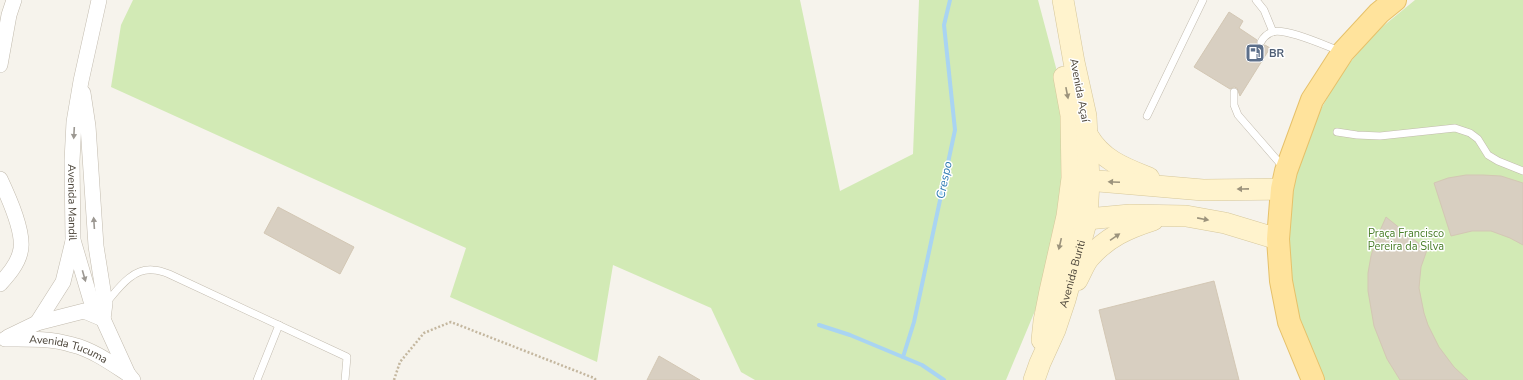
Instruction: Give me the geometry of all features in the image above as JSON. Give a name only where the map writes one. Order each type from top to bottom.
[{"type":"main road","name":"Avenida Açaí","points":[[1050,0],[1070,108],[1080,180]]},
{"type":"main road","name":"Avenida Açaí","points":[[1063,0],[1074,62],[1085,105],[1088,136],[1080,180]]},
{"type":"main road","points":[[1313,380],[1289,322],[1281,281],[1278,239],[1284,180],[1312,100],[1342,52],[1384,4]]},
{"type":"main road","points":[[1088,136],[1095,148],[1123,168],[1172,187]]},
{"type":"main road","points":[[1080,180],[1203,190],[1284,180]]},
{"type":"main road","name":"Avenida Buriti","points":[[1037,371],[1044,321],[1066,216],[1080,180]]},
{"type":"main road","name":"Avenida Buriti","points":[[1037,371],[1066,300],[1087,219],[1080,180]]},
{"type":"main road","points":[[1066,216],[1087,219],[1130,215],[1186,216],[1225,223],[1278,239]]},
{"type":"main road","points":[[1066,300],[1089,259],[1112,238],[1131,227],[1171,215]]},
{"type":"street","points":[[0,66],[9,15],[14,0]]},
{"type":"street","name":"Avenida Mandil","points":[[99,0],[81,81],[74,122],[73,240],[91,301],[103,319],[130,377]]},
{"type":"street","name":"Avenida Mandil","points":[[81,81],[88,126],[96,246],[106,303],[103,319]]},
{"type":"street","points":[[0,179],[13,209],[20,232],[21,252],[12,271],[0,284]]},
{"type":"street","name":"Avenida Tucuma","points":[[37,323],[63,282],[73,240]]},
{"type":"street","name":"Avenida Tucuma","points":[[2,340],[37,323],[84,311],[103,319]]},
{"type":"street","name":"Avenida Tucuma","points":[[2,340],[40,338],[74,345],[94,354],[130,377]]},
{"type":"lane","points":[[1147,116],[1202,0]]},
{"type":"lane","points":[[1256,0],[1264,10],[1273,32]]},
{"type":"lane","points":[[1261,42],[1264,37],[1273,32],[1288,32],[1342,52]]},
{"type":"lane","points":[[1234,92],[1234,105],[1238,115],[1284,180]]},
{"type":"lane","points":[[1337,132],[1380,136],[1455,128],[1470,133],[1478,139],[1488,155],[1498,161],[1523,171]]},
{"type":"lane","points":[[106,303],[129,278],[140,271],[153,270],[169,274],[347,357],[345,380]]},
{"type":"lane","points":[[257,380],[279,326]]},
{"type":"path","points":[[394,380],[400,362],[424,333],[451,322],[596,380]]},
{"type":"green space","points":[[133,0],[800,0],[840,191],[913,154],[919,0],[1038,0],[1063,94],[1062,191],[1037,306],[1006,380],[755,380],[741,372],[711,308],[613,265],[597,362],[450,297],[466,248],[111,87],[121,25]]},
{"type":"green space","name":"Praça Francisco Pereira da Silva","points":[[1415,0],[1523,0],[1523,380],[1321,380],[1300,329],[1289,277],[1288,223],[1297,170],[1315,120],[1341,73],[1376,32]]},
{"type":"building","name":"BR","points":[[1229,12],[1243,21],[1239,28],[1257,40],[1256,42],[1258,46],[1261,47],[1265,45],[1270,48],[1240,96],[1237,88],[1234,87],[1230,89],[1194,67]]},
{"type":"building","points":[[1466,175],[1501,176],[1523,183],[1523,245],[1510,238],[1491,231],[1472,231],[1451,236],[1434,183],[1448,178]]},
{"type":"building","points":[[278,207],[354,247],[340,274],[264,233]]},
{"type":"building","points":[[1386,217],[1427,250],[1421,267],[1419,288],[1424,313],[1439,347],[1454,367],[1468,380],[1400,380],[1387,359],[1374,326],[1368,291],[1368,273],[1371,256],[1375,242]]},
{"type":"building","points":[[1214,281],[1239,380],[1116,380],[1099,310]]},
{"type":"building","points":[[659,356],[700,380],[647,380]]},
{"type":"waterway","name":"Crespo","points":[[903,357],[914,322],[955,130],[944,25],[950,0]]},
{"type":"waterway","name":"Crespo","points":[[819,325],[850,335],[922,365],[944,380]]},
{"type":"place","name":"BR","points":[[1255,53]]}]
